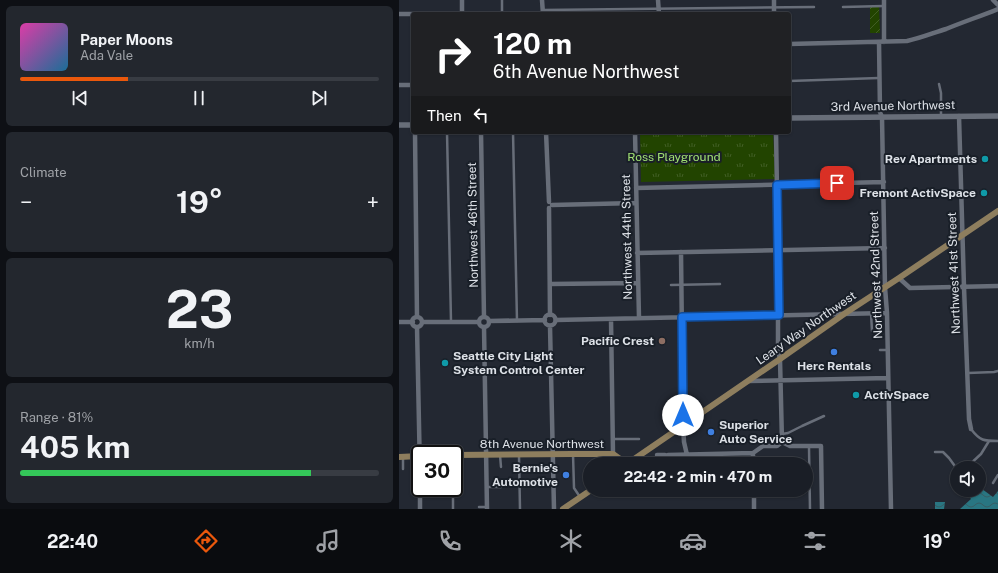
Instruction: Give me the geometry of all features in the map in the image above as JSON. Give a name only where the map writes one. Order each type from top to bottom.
[{"type":"main road","name":"Leary Way Northwest","points":[[637,457],[844,314],[998,211]]},
{"type":"main road","name":"8th Avenue Northwest","points":[[463,455],[613,454],[617,457]]},
{"type":"main road","points":[[401,457],[411,456]]},
{"type":"main road","points":[[563,509],[583,496]]},
{"type":"street","points":[[462,0],[462,12]]},
{"type":"street","points":[[542,0],[543,12]]},
{"type":"street","points":[[658,0],[659,12]]},
{"type":"street","points":[[774,0],[774,12]]},
{"type":"street","points":[[884,0],[884,42]]},
{"type":"street","points":[[993,0],[998,5]]},
{"type":"street","points":[[791,44],[907,41],[917,39],[998,9]]},
{"type":"street","points":[[399,14],[411,14]]},
{"type":"street","name":"Northwest 42nd Street","points":[[879,42],[880,112],[882,117],[884,182],[885,287],[887,313],[891,509]]},
{"type":"street","points":[[399,85],[411,85]]},
{"type":"street","name":"Northwest 41st Street","points":[[959,116],[967,373],[969,419],[971,429]]},
{"type":"street","name":"3rd Avenue Northwest","points":[[791,118],[998,116]]},
{"type":"street","points":[[399,125],[411,125]]},
{"type":"street","points":[[413,322],[417,317],[415,134]]},
{"type":"street","name":"Northwest 46th Street","points":[[481,134],[484,317]]},
{"type":"street","points":[[546,134],[550,205],[550,315]]},
{"type":"street","name":"Northwest 44th Street","points":[[635,134],[639,318]]},
{"type":"street","points":[[776,134],[779,315],[778,343],[781,381],[782,442]]},
{"type":"street","points":[[636,188],[884,182]]},
{"type":"street","points":[[550,205],[636,203]]},
{"type":"street","points":[[637,253],[885,248]]},
{"type":"street","points":[[681,252],[683,425],[684,442],[687,455]]},
{"type":"street","points":[[899,278],[910,288],[998,286]]},
{"type":"street","points":[[550,284],[638,284]]},
{"type":"street","points":[[556,320],[887,313]]},
{"type":"street","points":[[545,320],[547,316],[550,315]]},
{"type":"street","points":[[550,315],[554,316],[556,320]]},
{"type":"street","points":[[417,317],[421,319],[422,322]]},
{"type":"street","points":[[479,322],[480,319],[484,317],[488,319],[489,322]]},
{"type":"street","points":[[611,319],[613,454]]},
{"type":"street","points":[[489,322],[545,320]]},
{"type":"street","points":[[545,320],[550,326],[554,509]]},
{"type":"street","points":[[550,326],[554,324],[556,320]]},
{"type":"street","points":[[399,322],[413,322]]},
{"type":"street","points":[[413,322],[417,327],[420,445]]},
{"type":"street","points":[[422,322],[479,322]]},
{"type":"street","points":[[417,327],[421,326],[422,322]]},
{"type":"street","points":[[479,322],[480,325],[484,327]]},
{"type":"street","points":[[484,327],[487,326],[489,322]]},
{"type":"street","points":[[484,327],[487,508]]},
{"type":"street","points":[[748,381],[888,378]]},
{"type":"street","points":[[782,442],[790,446],[821,446],[822,509]]},
{"type":"street","points":[[657,456],[753,453],[763,446],[777,446],[782,442]]},
{"type":"street","points":[[420,497],[421,509]]},
{"type":"street","points":[[754,497],[754,509]]},
{"type":"lane","points":[[502,0],[502,12]]},
{"type":"lane","points":[[543,12],[659,8],[814,6]]},
{"type":"lane","points":[[843,7],[884,6]]},
{"type":"lane","points":[[791,81],[879,78]]},
{"type":"lane","points":[[939,84],[941,93],[941,116]]},
{"type":"lane","points":[[447,134],[451,322]]},
{"type":"lane","points":[[513,134],[517,321]]},
{"type":"lane","points":[[638,284],[644,285]]},
{"type":"lane","points":[[671,285],[720,284]]},
{"type":"lane","points":[[871,314],[872,330]]},
{"type":"lane","points":[[880,350],[888,350]]},
{"type":"lane","points":[[967,373],[994,372],[998,370]]},
{"type":"lane","points":[[782,434],[788,434],[824,416]]},
{"type":"lane","points":[[971,429],[977,437],[989,441],[998,441]]},
{"type":"lane","points":[[613,439],[639,439]]},
{"type":"lane","points":[[973,461],[981,454],[989,441]]},
{"type":"lane","points":[[809,446],[809,509]]},
{"type":"lane","points":[[935,452],[943,452],[951,461]]},
{"type":"lane","points":[[519,454],[520,509]]},
{"type":"lane","points":[[573,454],[574,488],[580,498]]},
{"type":"lane","points":[[500,455],[501,467]]},
{"type":"lane","points":[[401,457],[403,469]]},
{"type":"lane","points":[[993,483],[998,475]]},
{"type":"lane","points":[[487,487],[501,487]]},
{"type":"lane","points":[[453,497],[453,509]]},
{"type":"lane","points":[[479,507],[487,508]]},
{"type":"green space","points":[[879,6],[880,33],[870,33],[870,7]]},
{"type":"green space","name":"Ross Playground","points":[[640,134],[773,134],[775,179],[641,182]]},
{"type":"water","points":[[998,491],[998,509],[960,509],[971,499],[970,497],[986,497],[986,492],[993,497]]},
{"type":"water","points":[[935,502],[945,502],[944,509],[935,509]]},
{"type":"place","name":"Rev Apartments","points":[[985,159]]},
{"type":"place","name":"Fremont ActivSpace","points":[[984,193]]},
{"type":"place","name":"Pacific Crest","points":[[662,341]]},
{"type":"place","name":"Herc Rentals","points":[[834,352]]},
{"type":"place","name":"Seattle City Light System Control Center","points":[[445,363]]},
{"type":"place","name":"ActivSpace","points":[[856,395]]},
{"type":"place","name":"Superior Auto Service","points":[[711,432]]},
{"type":"place","name":"Bernie's Automotive","points":[[566,475]]},
{"type":"route","points":[[683,415],[682,317],[779,315],[777,185],[837,183]]}]
